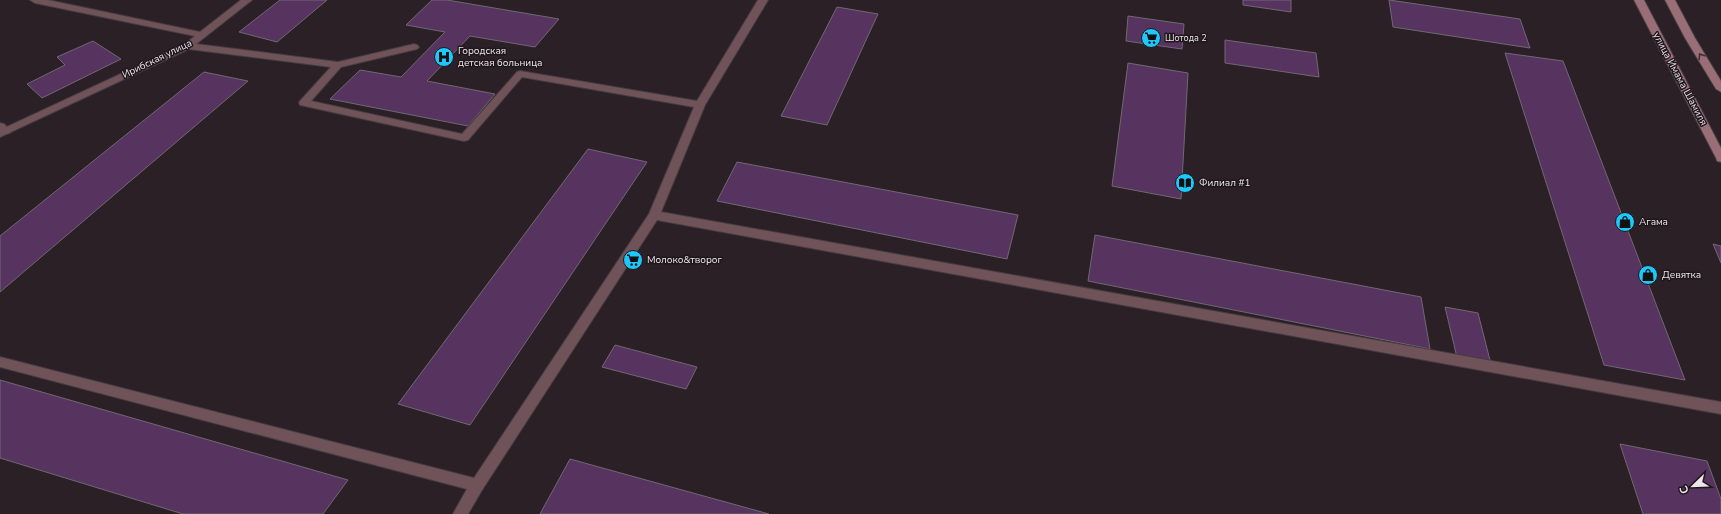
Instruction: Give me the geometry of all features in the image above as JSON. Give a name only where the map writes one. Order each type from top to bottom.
[{"type":"main road","name":"улица Имама Шамиля","points":[[1639,0],[1721,158]]},
{"type":"main road","points":[[1670,0],[1690,38],[1721,89]]},
{"type":"street","name":"Ирибская улица","points":[[35,0],[202,35]]},
{"type":"street","points":[[202,35],[247,0]]},
{"type":"street","points":[[460,514],[477,485],[654,215],[700,105],[763,0]]},
{"type":"street","name":"Ирибская улица","points":[[2,130],[188,46],[202,35]]},
{"type":"street","points":[[188,46],[338,65],[414,47]]},
{"type":"street","points":[[338,65],[304,103],[464,138],[520,74],[700,105]]},
{"type":"street","points":[[654,215],[1721,408]]},
{"type":"street","points":[[0,362],[477,485]]},
{"type":"building","points":[[280,0],[327,0],[277,42],[239,32]]},
{"type":"building","points":[[432,0],[447,0],[559,19],[535,47],[470,36],[427,81],[495,94],[468,126],[330,99],[360,70],[401,77],[445,32],[406,25]]},
{"type":"building","points":[[1243,0],[1291,0],[1291,12],[1243,5]]},
{"type":"building","points":[[1389,0],[1520,19],[1530,48],[1393,27]]},
{"type":"building","points":[[837,7],[878,14],[827,125],[781,116]]},
{"type":"building","points":[[1128,16],[1184,24],[1182,49],[1126,41]]},
{"type":"building","points":[[1225,40],[1316,53],[1319,77],[1225,63]]},
{"type":"building","points":[[93,41],[121,59],[42,98],[27,84],[65,65],[57,57]]},
{"type":"building","points":[[1505,53],[1563,61],[1685,380],[1604,365]]},
{"type":"building","points":[[1128,63],[1188,73],[1181,199],[1112,186]]},
{"type":"building","points":[[204,72],[248,81],[0,292],[0,236]]},
{"type":"building","points":[[588,149],[647,162],[470,425],[398,404]]},
{"type":"building","points":[[737,162],[1018,215],[1007,259],[717,201]]},
{"type":"building","points":[[1095,235],[1421,297],[1430,349],[1088,281]]},
{"type":"building","points":[[1713,244],[1721,246],[1721,263]]},
{"type":"building","points":[[1445,307],[1478,313],[1493,372],[1459,366]]},
{"type":"building","points":[[615,345],[697,367],[686,389],[602,367]]},
{"type":"building","points":[[0,380],[348,480],[323,514],[183,514],[0,458]]},
{"type":"building","points":[[1620,444],[1707,461],[1721,499],[1721,514],[1643,514]]},
{"type":"building","points":[[570,459],[769,514],[540,514]]},
{"type":"place","name":"Шотода 2","points":[[1151,38]]},
{"type":"place","name":"Городская детская больница","points":[[444,57]]},
{"type":"place","name":"Филиал #1","points":[[1185,183]]},
{"type":"place","name":"Агама","points":[[1625,222]]},
{"type":"place","name":"Молоко&творог","points":[[633,260]]},
{"type":"place","name":"Девятка","points":[[1648,275]]}]
